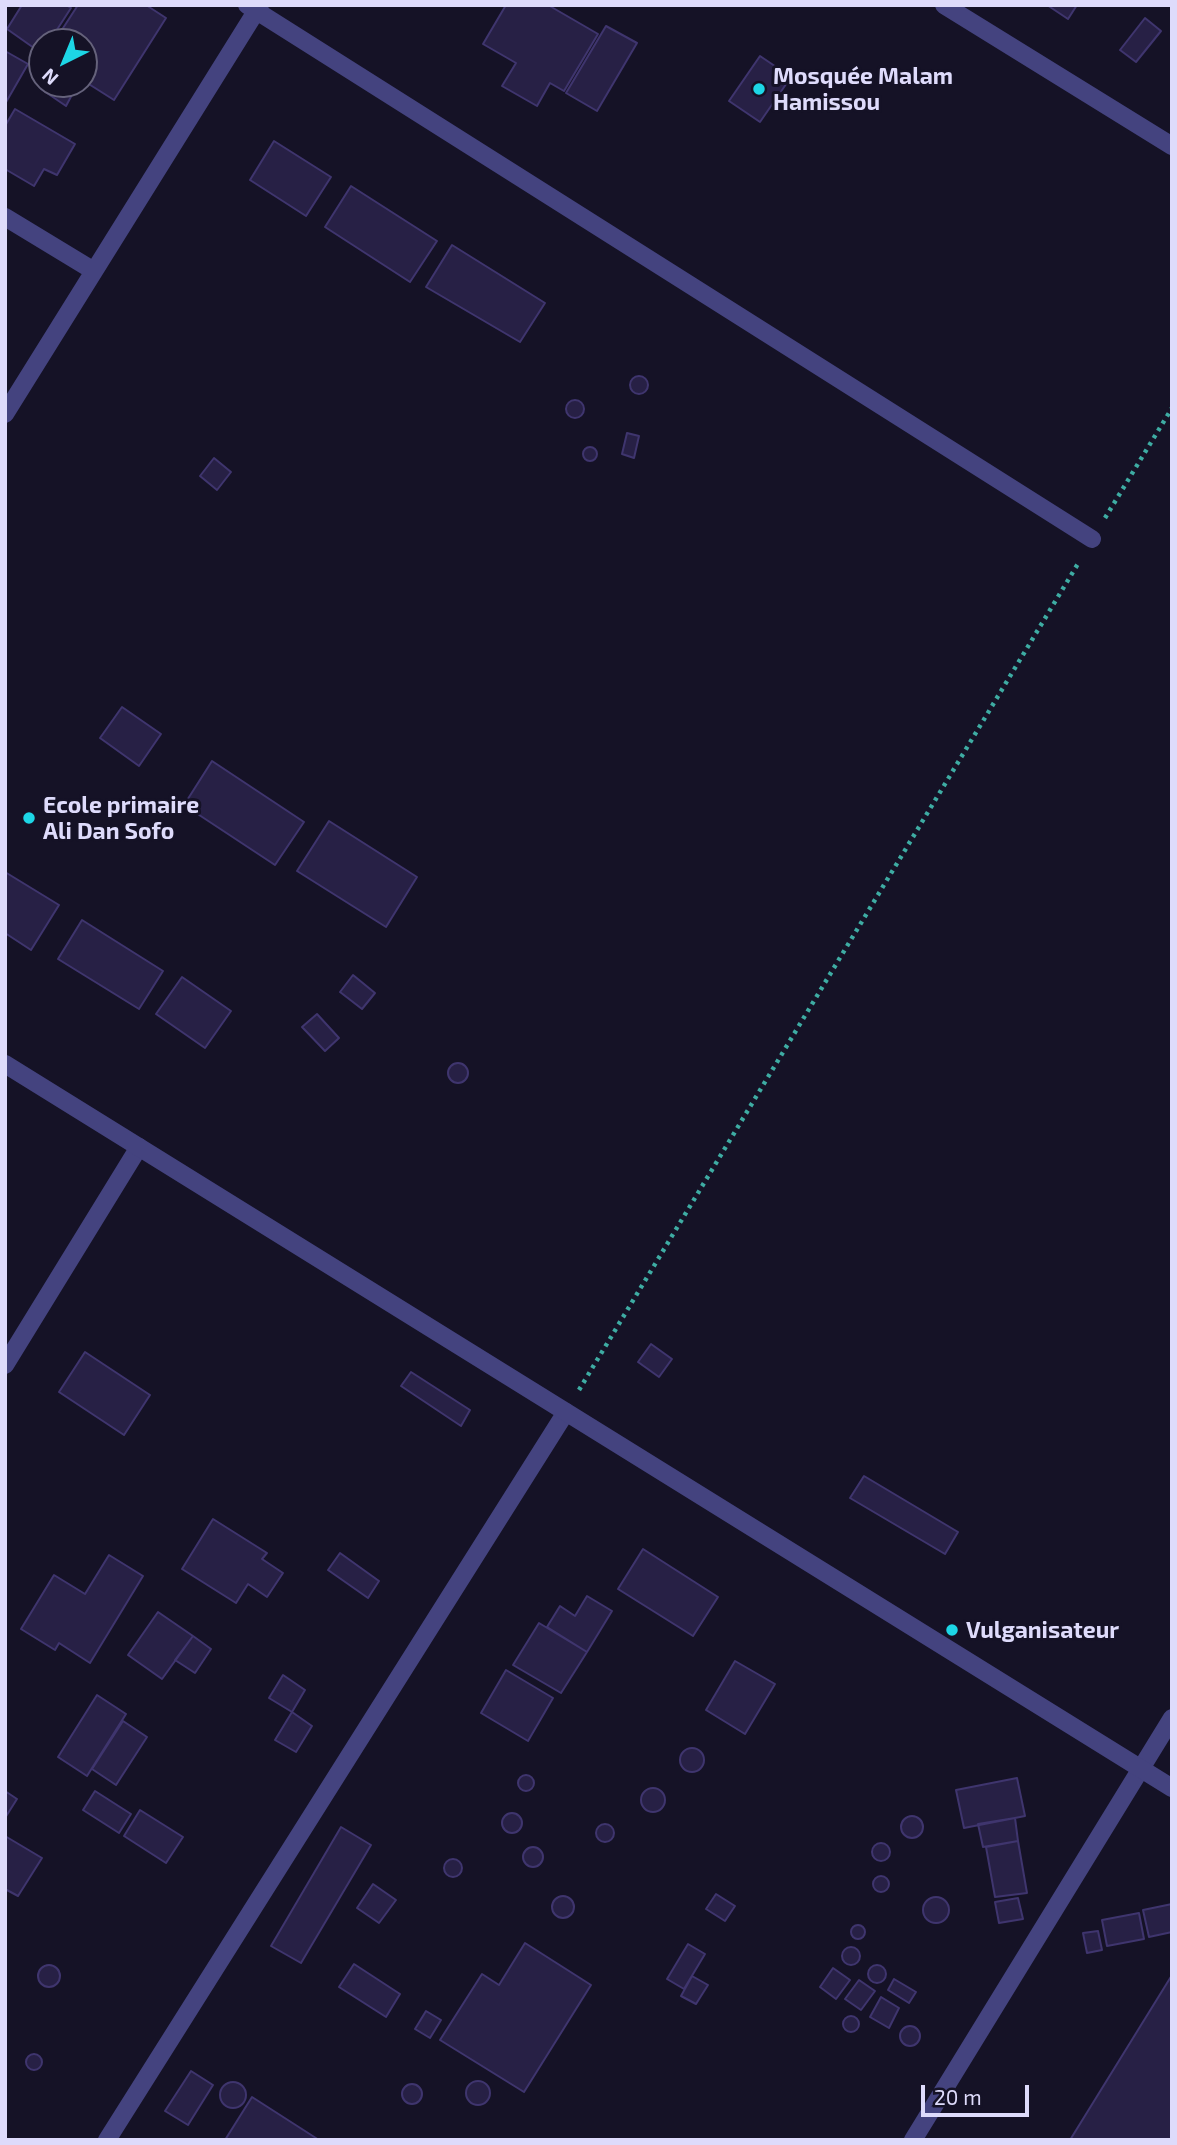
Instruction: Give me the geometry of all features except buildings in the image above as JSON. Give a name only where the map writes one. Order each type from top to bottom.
[{"type":"street","points":[[944,5],[1172,146]]},
{"type":"street","points":[[5,414],[254,7],[1093,540]]},
{"type":"street","points":[[5,217],[94,271]]},
{"type":"street","points":[[5,1063],[1172,1788]]},
{"type":"street","points":[[5,1365],[139,1147]]},
{"type":"street","points":[[107,2140],[566,1412]]},
{"type":"street","points":[[913,2140],[1172,1717]]},
{"type":"path","points":[[566,1412],[1172,408]]},
{"type":"place","name":"Mosquée Malam Hamissou","points":[[759,89]]},
{"type":"place","name":"Ecole primaire Ali Dan Sofo","points":[[29,818]]},
{"type":"place","name":"Vulganisateur","points":[[952,1630]]}]
